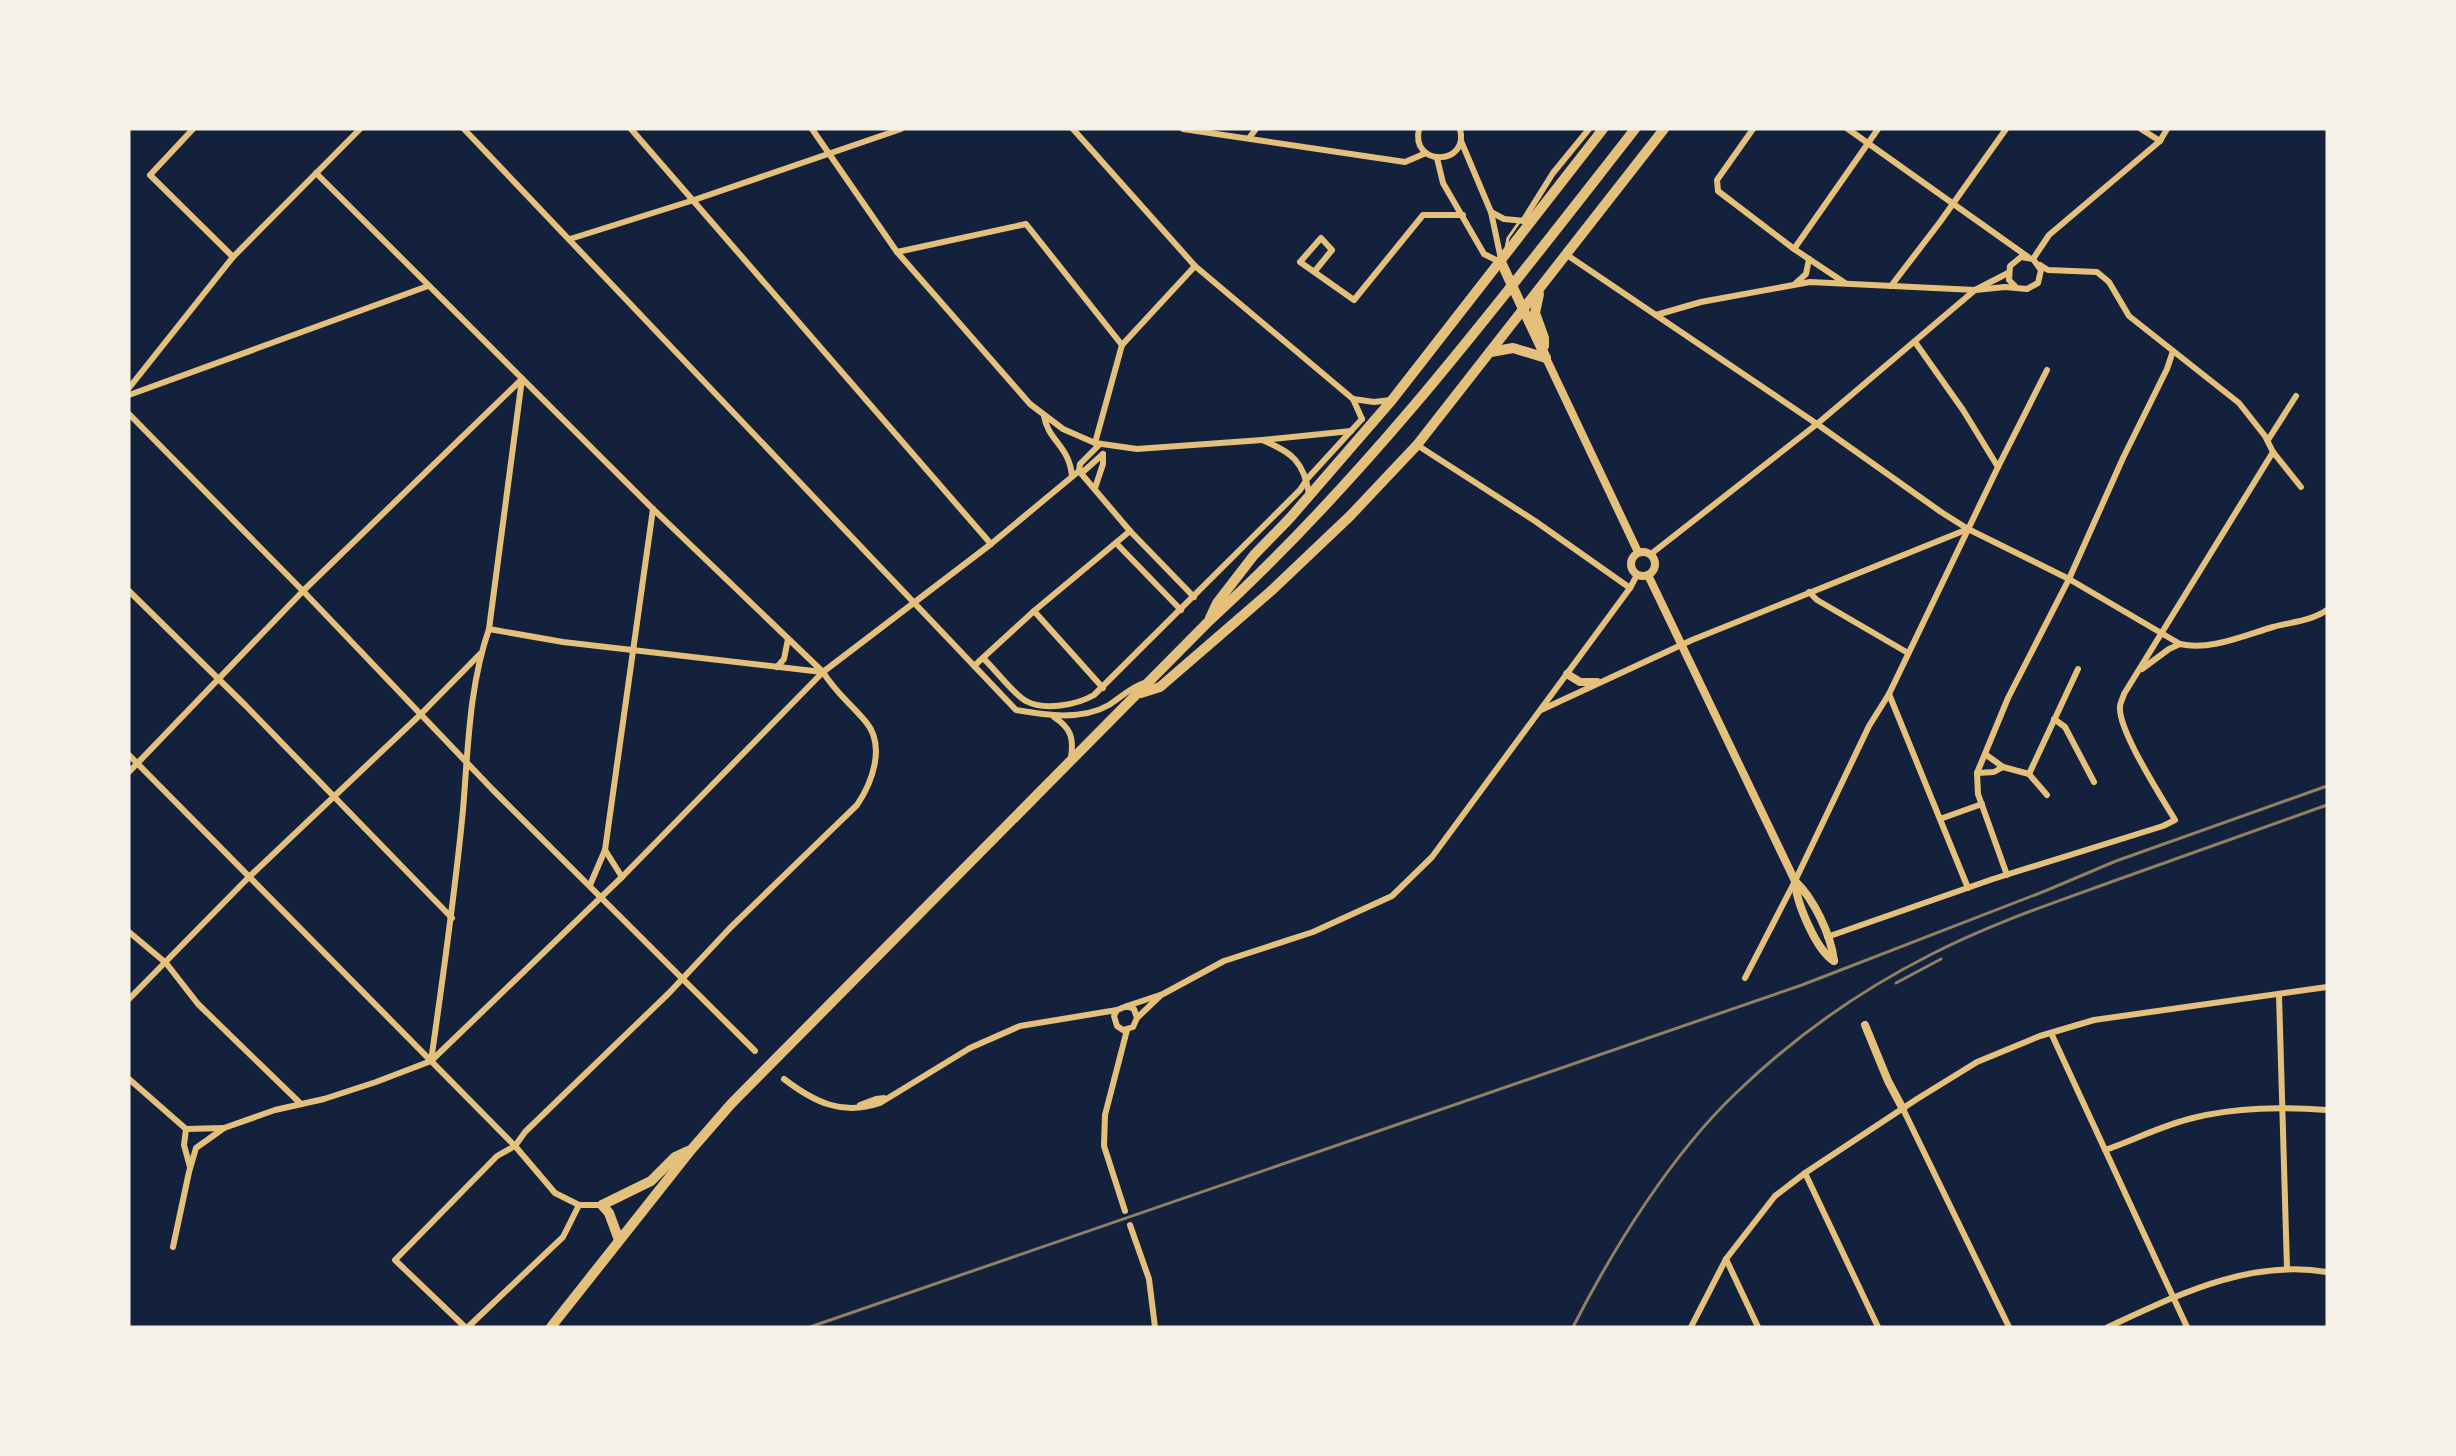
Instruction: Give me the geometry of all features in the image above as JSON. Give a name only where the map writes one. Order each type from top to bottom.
[{"type":"main road","points":[[1209,621],[1217,603],[1254,555],[1309,496],[1367,422],[1392,400],[1484,280],[1503,264],[1526,220],[1603,129]]},
{"type":"main road","points":[[551,1327],[691,1149],[731,1104],[1209,621],[1248,586],[1379,448],[1453,361],[1635,129]]},
{"type":"main road","points":[[1138,694],[1160,687],[1270,591],[1350,516],[1418,445],[1490,353],[1522,307],[1567,255],[1664,129]]},
{"type":"main road","points":[[1503,264],[1545,355]]},
{"type":"main road","points":[[1541,286],[1535,312],[1544,338],[1545,355]]},
{"type":"main road","points":[[1490,353],[1513,348],[1545,355]]},
{"type":"main road","points":[[619,1240],[609,1213],[602,1205],[651,1181],[675,1157],[691,1149]]},
{"type":"street","points":[[193,129],[150,175],[233,257]]},
{"type":"street","points":[[129,388],[233,257],[360,129]]},
{"type":"street","points":[[464,129],[1016,710],[1053,716],[1106,707],[1141,684],[1151,681]]},
{"type":"street","points":[[631,129],[992,544]]},
{"type":"street","points":[[812,129],[897,252],[1030,404],[1063,429],[1100,444],[1137,449],[1351,431]]},
{"type":"street","points":[[570,239],[694,200],[901,129]]},
{"type":"street","points":[[983,658],[1021,697],[1038,705],[1084,701],[1103,688],[1300,490],[1307,479],[1351,431],[1367,422],[1353,399],[1195,266],[1073,129]]},
{"type":"street","points":[[1183,129],[1405,162],[1426,153]]},
{"type":"street","points":[[1249,138],[1256,129]]},
{"type":"street","points":[[1419,129],[1419,142],[1426,153],[1437,158],[1452,154],[1461,141],[1463,130]]},
{"type":"street","points":[[1491,212],[1504,219],[1526,220],[1553,173],[1589,129]]},
{"type":"street","points":[[1752,129],[1716,180],[1718,191],[1794,249],[1846,284]]},
{"type":"street","points":[[1848,129],[2039,265],[2048,270],[2097,272],[2109,282],[2130,316],[2239,403],[2301,487]]},
{"type":"street","points":[[1794,249],[1878,129]]},
{"type":"street","points":[[1891,286],[2006,129]]},
{"type":"street","points":[[2141,129],[2160,141]]},
{"type":"street","points":[[2030,258],[2049,235],[2160,141],[2167,129]]},
{"type":"street","points":[[1461,141],[1491,212],[1503,264]]},
{"type":"street","points":[[1437,158],[1443,183],[1485,254],[1503,264]]},
{"type":"street","points":[[316,173],[653,509],[823,672],[834,690],[868,724],[877,747],[874,771],[865,794],[857,806],[730,928],[682,979],[525,1132],[515,1146],[497,1156],[395,1260],[467,1327],[563,1237],[579,1205]]},
{"type":"street","points":[[1315,271],[1332,250],[1321,238],[1300,262],[1354,300],[1423,215],[1463,215]]},
{"type":"street","points":[[897,252],[1026,224],[1122,345]]},
{"type":"street","points":[[2011,243],[2014,261]]},
{"type":"street","points":[[1567,255],[1968,529],[2069,579],[2180,644],[2187,646],[2218,643],[2299,621],[2327,610]]},
{"type":"street","points":[[1638,552],[1651,554],[1817,424],[1975,290],[2008,273],[2014,261],[2021,257],[2030,258]]},
{"type":"street","points":[[1796,284],[1806,274],[1809,259]]},
{"type":"street","points":[[1656,315],[1701,302],[1796,284],[1975,290],[2027,289],[2038,283],[2041,276],[2039,265]]},
{"type":"street","points":[[1095,488],[1103,464],[1100,444],[1122,345],[1195,266]]},
{"type":"street","points":[[2008,273],[2010,280],[2018,288]]},
{"type":"street","points":[[129,394],[428,286]]},
{"type":"street","points":[[1915,342],[1963,410],[1998,467]]},
{"type":"street","points":[[2007,875],[1978,794],[1977,773],[2008,698],[2069,579],[2167,369],[2173,351]]},
{"type":"street","points":[[1545,355],[1638,552]]},
{"type":"street","points":[[1744,978],[1795,881],[1869,726],[1889,694],[2047,370]]},
{"type":"street","points":[[129,771],[303,591],[522,379]]},
{"type":"street","points":[[431,1061],[452,918],[466,762],[481,654],[489,629],[522,379]]},
{"type":"street","points":[[2268,440],[2296,396]]},
{"type":"street","points":[[1353,399],[1374,402],[1392,400]]},
{"type":"street","points":[[129,414],[303,591],[466,762],[755,1051]]},
{"type":"street","points":[[1044,416],[1046,426],[1068,454],[1072,476]]},
{"type":"street","points":[[1262,440],[1280,447],[1303,469],[1309,496]]},
{"type":"street","points":[[173,1247],[196,1148],[224,1128],[275,1110],[376,1082],[431,1061],[622,877],[823,672],[992,544],[1078,471],[1080,464],[1100,444]]},
{"type":"street","points":[[1418,445],[1535,521],[1630,588]]},
{"type":"street","points":[[1797,896],[1803,900],[1818,931],[1827,937],[2007,875],[2163,826],[2175,820],[2144,768],[2121,719],[2120,706],[2124,694],[2232,515],[2273,452]]},
{"type":"street","points":[[1078,471],[1084,471],[1103,454]]},
{"type":"street","points":[[1078,471],[1130,531],[1194,597]]},
{"type":"street","points":[[590,885],[605,850],[653,509]]},
{"type":"street","points":[[1538,712],[1597,682],[1682,645],[1968,529]]},
{"type":"street","points":[[974,666],[1034,611],[1130,531]]},
{"type":"street","points":[[1116,543],[1181,609]]},
{"type":"street","points":[[1638,552],[1630,564],[1637,575],[1648,575],[1656,566],[1651,554]]},
{"type":"street","points":[[784,1079],[820,1103],[855,1107],[885,1098],[970,1048],[1020,1026],[1117,1010],[1163,994],[1224,961],[1313,932],[1392,896],[1432,857],[1567,675],[1637,575]]},
{"type":"street","points":[[1648,575],[1795,881],[1811,902],[1827,937],[1834,961],[1824,955],[1797,896],[1795,881]]},
{"type":"street","points":[[129,591],[452,918]]},
{"type":"street","points":[[1809,592],[1817,600],[1908,653]]},
{"type":"street","points":[[1034,611],[1103,688]]},
{"type":"street","points":[[489,629],[563,642],[823,672]]},
{"type":"street","points":[[777,667],[784,659],[788,639]]},
{"type":"street","points":[[2137,674],[2162,654],[2180,644]]},
{"type":"street","points":[[129,999],[249,877],[481,654]]},
{"type":"street","points":[[2029,774],[2078,669]]},
{"type":"street","points":[[1567,675],[1580,682],[1597,682]]},
{"type":"street","points":[[1889,694],[1968,888]]},
{"type":"street","points":[[1053,716],[1064,723],[1071,732],[1074,741],[1071,762]]},
{"type":"street","points":[[2054,719],[2065,727],[2094,782]]},
{"type":"street","points":[[1985,754],[2003,767],[2029,774],[2047,795]]},
{"type":"street","points":[[129,755],[515,1146],[555,1193],[579,1205],[602,1205]]},
{"type":"street","points":[[1977,773],[1994,772],[2003,767]]},
{"type":"street","points":[[1940,819],[1982,804]]},
{"type":"street","points":[[605,850],[622,877]]},
{"type":"street","points":[[129,932],[166,963],[198,1004],[301,1104]]},
{"type":"street","points":[[1691,1327],[1726,1259],[1775,1196],[1805,1173],[1977,1062],[2051,1033],[2094,1020],[2327,987]]},
{"type":"street","points":[[1092,1014],[1114,1020],[1120,1029],[1127,1030],[1135,1025],[1137,1018],[1163,994]]},
{"type":"street","points":[[2279,994],[2287,1268]]},
{"type":"street","points":[[1127,1006],[1134,1009],[1137,1018]]},
{"type":"street","points":[[1114,1020],[1117,1010]]},
{"type":"street","points":[[1865,1025],[1888,1081],[2009,1327]]},
{"type":"street","points":[[1125,1210],[1104,1146],[1107,1106],[1127,1030]]},
{"type":"street","points":[[2051,1033],[2187,1327]]},
{"type":"street","points":[[129,1079],[186,1129],[224,1128]]},
{"type":"street","points":[[2105,1150],[2191,1118],[2230,1111],[2281,1107],[2327,1110]]},
{"type":"street","points":[[186,1129],[184,1145],[190,1167]]},
{"type":"street","points":[[1805,1173],[1878,1327]]},
{"type":"street","points":[[1130,1225],[1149,1279],[1155,1327]]},
{"type":"street","points":[[1726,1259],[1758,1327]]},
{"type":"street","points":[[2108,1327],[2226,1278],[2287,1268],[2327,1272]]},
{"type":"railway","points":[[810,1327],[1802,985],[2045,891],[2116,861],[2327,786]]},
{"type":"railway","points":[[1573,1327],[1625,1234],[1689,1144],[1758,1072],[1828,1016],[1904,969],[1974,934],[2065,898],[2327,805]]},
{"type":"railway","points":[[1896,983],[1941,959]]}]
